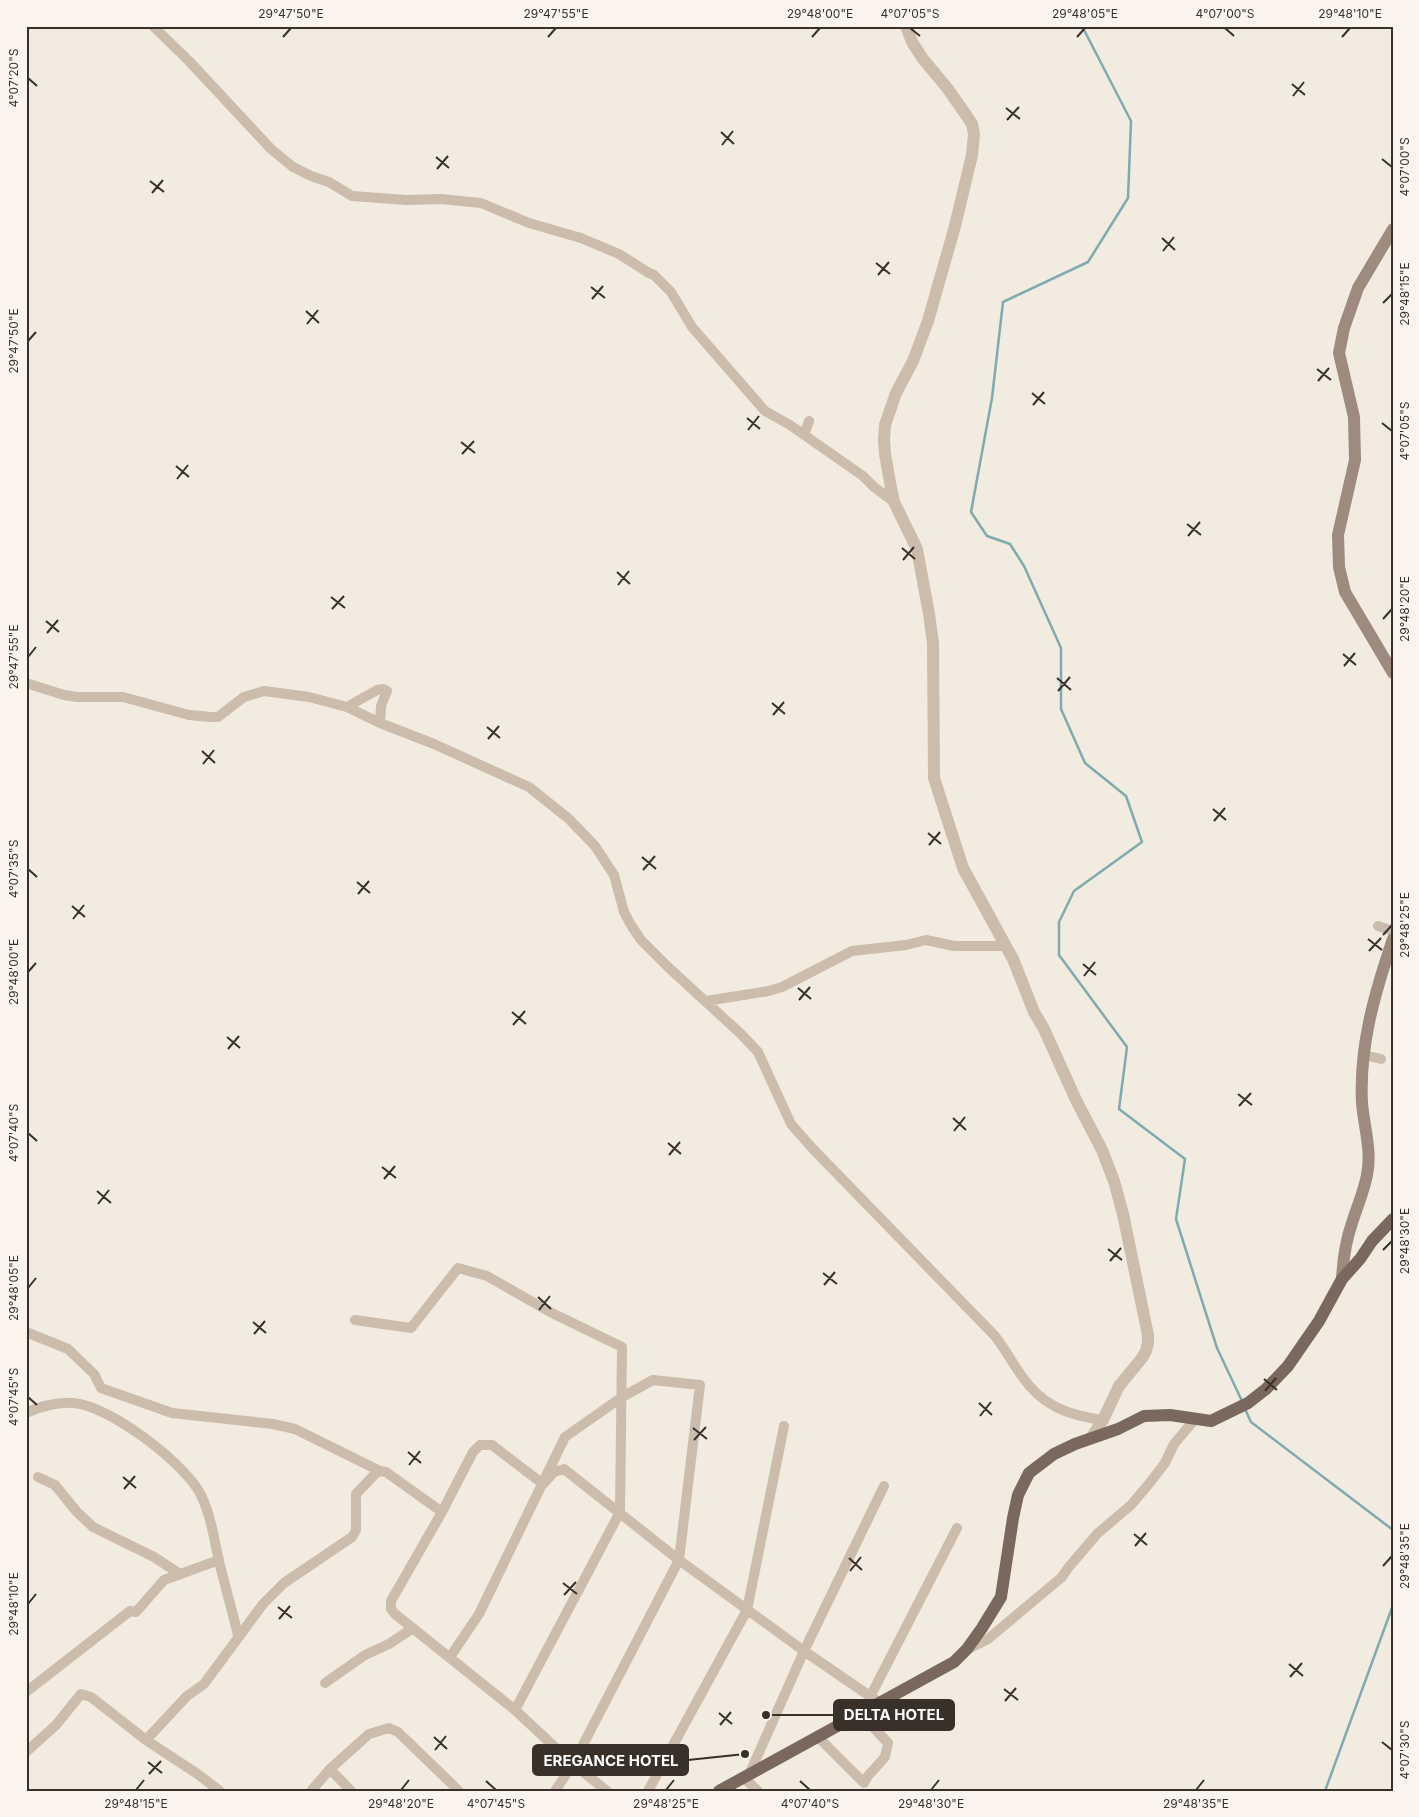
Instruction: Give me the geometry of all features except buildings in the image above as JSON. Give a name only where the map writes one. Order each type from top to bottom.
[{"type":"main road","points":[[1393,229],[1358,288],[1344,328],[1339,353],[1354,417],[1354,460],[1338,534],[1339,567],[1345,592],[1393,673]]},
{"type":"main road","points":[[1342,1279],[1342,1266],[1351,1226],[1368,1175],[1368,1143],[1362,1103],[1364,1055],[1368,1022],[1393,939]]},
{"type":"main road","points":[[719,1791],[860,1713],[875,1700],[954,1662],[967,1649],[1001,1597],[1018,1494],[1029,1473],[1054,1454],[1144,1416],[1170,1415],[1211,1422],[1248,1403],[1266,1389],[1288,1366],[1319,1321],[1342,1279],[1360,1260],[1372,1241],[1393,1219]]},
{"type":"street","points":[[153,26],[271,149],[293,167],[311,176],[329,182],[352,196],[406,200],[441,199],[481,203],[529,223],[619,254],[654,275],[672,292],[692,327],[766,411],[863,476],[894,502]]},
{"type":"street","points":[[906,26],[912,42],[923,60],[948,89],[966,115],[972,124],[974,134],[972,154],[955,226],[928,321],[913,361],[896,393],[885,425],[885,454],[894,502],[917,549],[930,623],[933,643],[934,778],[963,868],[1006,946],[1022,979],[1034,1012],[1102,1150],[1114,1181],[1141,1298],[1148,1335],[1146,1351],[1119,1386],[1103,1420],[1091,1438]]},
{"type":"street","points":[[804,435],[809,421]]},
{"type":"street","points":[[26,683],[71,696],[123,698],[189,715],[211,717],[218,717],[250,694],[264,690],[309,697],[347,707],[529,787],[569,819],[595,846],[614,875],[625,914],[641,940],[758,1052],[791,1124],[995,1336],[1022,1377],[1042,1400],[1051,1406],[1079,1417],[1103,1420]]},
{"type":"street","points":[[347,707],[377,690],[383,689],[387,691],[382,706],[380,722]]},
{"type":"street","points":[[1378,926],[1393,931]]},
{"type":"street","points":[[706,1001],[775,989],[852,950],[906,945],[926,940],[954,946],[1006,946]]},
{"type":"street","points":[[1364,1055],[1381,1060]]},
{"type":"street","points":[[355,1320],[411,1328],[458,1268],[487,1276],[552,1313],[622,1347],[620,1512],[515,1710]]},
{"type":"street","points":[[26,1332],[68,1350],[94,1374],[102,1388],[172,1413],[273,1424],[295,1429],[380,1471],[386,1472],[442,1512]]},
{"type":"street","points":[[450,1658],[480,1614],[565,1438],[622,1397],[653,1380],[700,1385],[679,1560],[573,1764],[555,1791]]},
{"type":"street","points":[[26,1413],[50,1405],[74,1403],[108,1415],[134,1430],[178,1465],[200,1494],[211,1522],[238,1635]]},
{"type":"street","points":[[967,1649],[988,1640],[1062,1577],[1098,1534],[1130,1505],[1148,1485],[1166,1463],[1174,1444],[1196,1418]]},
{"type":"street","points":[[648,1791],[748,1610],[784,1426]]},
{"type":"street","points":[[543,1484],[492,1444],[480,1446],[473,1452],[442,1512],[391,1601],[391,1609],[515,1710],[573,1764],[607,1791]]},
{"type":"street","points":[[543,1484],[554,1472],[564,1469],[679,1560],[875,1700],[957,1528]]},
{"type":"street","points":[[146,1740],[187,1696],[204,1684],[238,1635],[263,1604],[284,1583],[352,1537],[356,1530],[356,1494],[380,1471]]},
{"type":"street","points":[[38,1477],[55,1485],[77,1512],[93,1527],[154,1557],[180,1574]]},
{"type":"street","points":[[758,1791],[746,1776],[884,1486]]},
{"type":"street","points":[[26,1692],[130,1611],[136,1612],[164,1580],[219,1560]]},
{"type":"street","points":[[325,1683],[365,1655],[389,1644],[413,1628]]},
{"type":"street","points":[[26,1752],[56,1725],[81,1694],[91,1697],[146,1740],[220,1791]]},
{"type":"street","points":[[818,1737],[864,1783],[885,1757],[888,1743],[860,1713]]},
{"type":"street","points":[[311,1791],[330,1769],[368,1734],[389,1728],[398,1732],[459,1791]]},
{"type":"street","points":[[330,1769],[351,1791]]},
{"type":"waterway","points":[[1082,26],[1131,121],[1128,198],[1088,262],[1003,302],[992,398],[971,512],[987,536],[1010,544],[1024,566],[1061,648],[1061,709],[1085,763],[1126,796],[1142,842],[1074,891],[1059,922],[1059,955],[1127,1047],[1119,1109],[1185,1159],[1176,1219],[1217,1348],[1242,1401]]},
{"type":"waterway","points":[[1245,1409],[1251,1422],[1393,1530]]},
{"type":"waterway","points":[[1325,1791],[1393,1605]]},
{"type":"place","name":"DELTA HOTEL","points":[[766,1715]]},
{"type":"place","name":"EREGANCE HOTEL","points":[[745,1754]]}]
